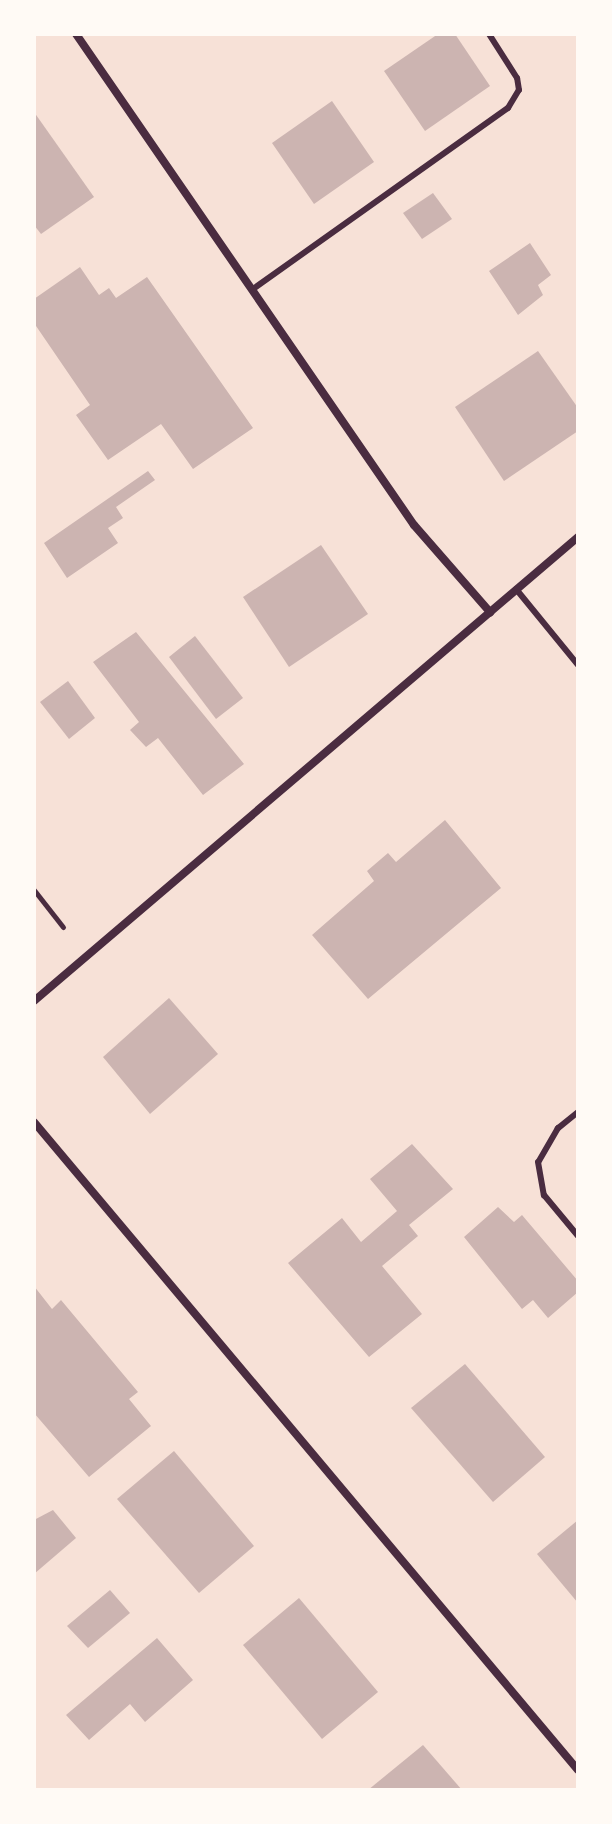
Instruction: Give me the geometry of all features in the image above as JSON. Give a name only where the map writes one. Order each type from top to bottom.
[{"type":"street","points":[[76,34],[414,525],[490,612]]},
{"type":"street","points":[[34,1001],[578,537]]},
{"type":"street","points":[[34,1122],[578,1770]]},
{"type":"lane","points":[[253,289],[508,108],[519,90],[517,78],[489,34]]},
{"type":"lane","points":[[516,589],[578,665]]},
{"type":"lane","points":[[578,1112],[558,1128],[538,1162],[544,1195],[578,1236]]},
{"type":"path","points":[[34,890],[68,932]]},
{"type":"building","points":[[438,34],[455,34],[490,86],[425,131],[384,71]]},
{"type":"building","points":[[332,101],[374,162],[314,204],[272,143]]},
{"type":"building","points":[[34,112],[94,197],[41,234],[34,225]]},
{"type":"building","points":[[433,193],[452,219],[422,239],[403,213]]},
{"type":"building","points":[[530,243],[551,275],[538,285],[543,295],[518,315],[489,271]]},
{"type":"building","points":[[80,267],[99,295],[109,288],[116,298],[147,277],[253,428],[193,469],[161,424],[108,460],[76,415],[90,405],[34,323],[34,299]]},
{"type":"building","points":[[538,351],[578,408],[578,431],[504,481],[455,407]]},
{"type":"building","points":[[148,471],[155,480],[116,507],[123,518],[108,528],[118,543],[67,578],[44,543]]},
{"type":"building","points":[[321,545],[368,614],[289,667],[243,597]]},
{"type":"building","points":[[136,632],[244,764],[203,795],[158,738],[146,747],[130,730],[139,722],[93,662]]},
{"type":"building","points":[[195,636],[243,698],[216,719],[169,657]]},
{"type":"building","points":[[68,681],[95,718],[69,739],[40,702]]},
{"type":"building","points":[[445,820],[501,888],[368,999],[312,935],[374,881],[367,871],[388,853],[396,862]]},
{"type":"building","points":[[169,998],[218,1054],[150,1114],[103,1057]]},
{"type":"building","points":[[412,1144],[453,1189],[409,1225],[418,1236],[382,1266],[422,1314],[369,1357],[288,1263],[342,1218],[361,1242],[397,1211],[370,1179]]},
{"type":"building","points":[[498,1207],[514,1222],[522,1215],[578,1281],[578,1292],[548,1318],[533,1300],[522,1309],[464,1237]]},
{"type":"building","points":[[34,1286],[52,1309],[61,1300],[138,1392],[129,1399],[151,1426],[89,1477],[34,1413]]},
{"type":"building","points":[[465,1364],[545,1457],[493,1502],[411,1408]]},
{"type":"building","points":[[174,1451],[254,1546],[199,1593],[117,1499]]},
{"type":"building","points":[[53,1510],[76,1538],[34,1574],[34,1520]]},
{"type":"building","points":[[578,1520],[578,1603],[537,1554]]},
{"type":"building","points":[[110,1590],[130,1613],[88,1648],[67,1626]]},
{"type":"building","points":[[299,1598],[378,1692],[322,1739],[243,1645]]},
{"type":"building","points":[[157,1638],[193,1680],[145,1722],[130,1704],[89,1740],[66,1715]]},
{"type":"building","points":[[423,1745],[462,1790],[368,1790]]}]
